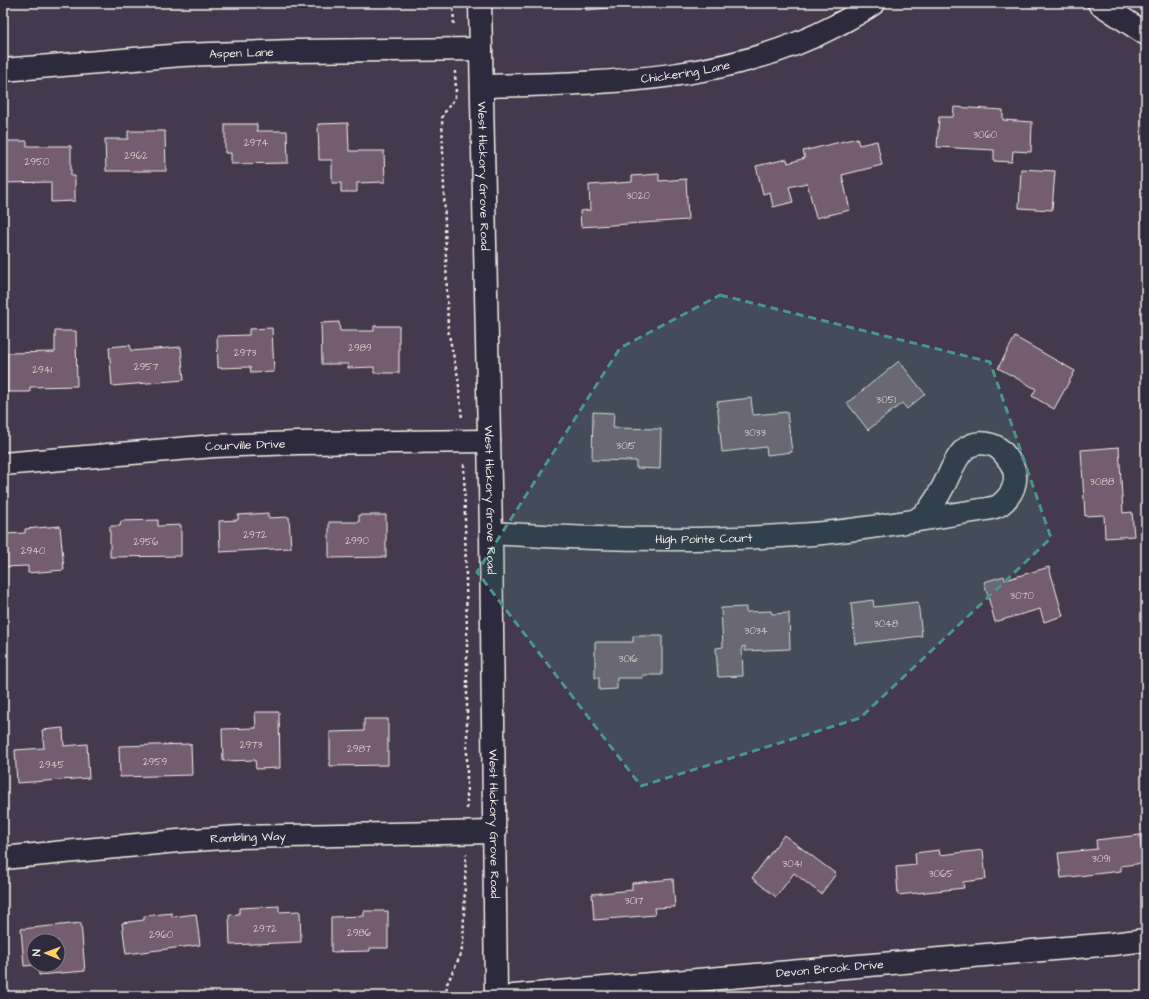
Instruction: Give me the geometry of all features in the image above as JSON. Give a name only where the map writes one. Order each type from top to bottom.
[{"type":"street","name":"West Hickory Grove Road","points":[[480,3],[491,533],[496,996]]},
{"type":"street","name":"Chickering Lane","points":[[482,86],[560,84],[620,80],[714,69],[752,60],[790,46],[823,32],[874,3]]},
{"type":"street","points":[[1099,3],[1146,34]]},
{"type":"street","name":"Aspen Lane","points":[[3,70],[182,55],[294,51],[481,49]]},
{"type":"street","name":"Courville Drive","points":[[3,464],[214,446],[297,443],[489,441]]},
{"type":"street","name":"High Pointe Court","points":[[491,533],[561,537],[679,540],[734,539],[814,534],[916,520],[987,509],[1000,505],[1010,495],[1016,483],[1015,471],[1010,461],[1002,451],[994,446],[982,444],[972,445],[961,452],[928,511],[916,520]]},
{"type":"street","name":"Rambling Way","points":[[3,858],[164,842],[239,837],[495,832]]},
{"type":"street","name":"Devon Brook Drive","points":[[513,996],[1146,940]]},
{"type":"path","points":[[453,3],[454,19]]},
{"type":"path","points":[[455,76],[454,101],[445,109],[442,118],[448,330],[458,377],[462,417]]},
{"type":"path","points":[[464,468],[467,636],[467,810]]},
{"type":"path","points":[[446,996],[447,984],[461,954],[463,943],[466,856]]},
{"type":"highlighted area","points":[[720,295],[990,362],[1051,538],[860,718],[641,786],[477,572],[620,348]]},
{"type":"building","points":[[586,3],[670,3],[586,10]]},
{"type":"building","points":[[954,107],[1003,110],[1003,120],[1032,122],[1031,152],[1013,151],[1012,162],[994,161],[994,150],[937,147],[939,117],[953,117]]},
{"type":"building","points":[[348,123],[349,151],[384,151],[385,182],[357,183],[357,192],[341,192],[341,183],[332,183],[332,160],[319,160],[318,124]]},
{"type":"building","points":[[225,124],[257,124],[257,131],[287,131],[288,163],[231,164],[231,153],[225,153]]},
{"type":"building","points":[[128,131],[165,131],[166,171],[106,171],[105,139],[128,139]]},
{"type":"building","points":[[857,138],[859,145],[877,141],[882,165],[842,175],[850,210],[816,218],[807,183],[789,187],[793,202],[773,207],[770,192],[763,194],[756,166],[787,159],[788,163],[805,158],[803,151]]},
{"type":"building","points":[[3,141],[27,141],[27,146],[71,146],[71,176],[75,176],[75,201],[51,202],[51,182],[3,183]]},
{"type":"building","points":[[1021,169],[1055,171],[1052,210],[1019,208]]},
{"type":"building","points":[[659,174],[659,181],[686,179],[688,220],[581,227],[580,211],[590,210],[589,185],[632,182],[632,176]]},
{"type":"building","points":[[339,322],[340,331],[374,331],[374,326],[399,326],[399,373],[374,373],[374,367],[348,368],[348,364],[322,364],[321,323]]},
{"type":"building","points":[[272,328],[274,372],[251,373],[250,367],[218,368],[217,336],[249,335],[249,329]]},
{"type":"building","points":[[55,331],[76,331],[77,386],[30,387],[30,392],[7,392],[7,353],[55,352]]},
{"type":"building","points":[[1015,337],[1075,371],[1054,409],[1032,396],[1036,389],[998,368]]},
{"type":"building","points":[[130,345],[131,351],[181,347],[184,380],[112,386],[109,347]]},
{"type":"building","points":[[899,361],[925,394],[907,409],[902,403],[868,430],[847,403]]},
{"type":"building","points":[[751,398],[753,415],[787,412],[792,452],[767,455],[766,447],[722,452],[717,402]]},
{"type":"building","points":[[593,412],[614,413],[613,428],[661,429],[660,469],[636,468],[636,461],[592,460]]},
{"type":"building","points":[[1119,447],[1123,513],[1132,512],[1134,536],[1105,538],[1104,515],[1085,516],[1081,450]]},
{"type":"building","points":[[268,513],[268,518],[289,517],[291,548],[220,552],[219,521],[238,520],[238,515]]},
{"type":"building","points":[[359,515],[386,515],[386,557],[329,558],[329,522],[359,522]]},
{"type":"building","points":[[158,520],[158,526],[181,525],[181,556],[110,557],[110,526],[120,526],[121,521]]},
{"type":"building","points":[[60,526],[64,570],[28,573],[28,566],[5,567],[3,534],[25,533],[25,529]]},
{"type":"building","points":[[1049,567],[1063,616],[1044,622],[1040,609],[995,622],[984,582],[1004,576],[1005,580]]},
{"type":"building","points":[[873,600],[874,607],[918,602],[922,636],[855,644],[851,603]]},
{"type":"building","points":[[746,607],[746,612],[771,611],[772,614],[789,613],[790,649],[745,651],[745,646],[742,647],[743,676],[718,677],[716,648],[723,647],[721,608]]},
{"type":"building","points":[[633,636],[662,636],[662,675],[643,675],[643,678],[617,678],[617,689],[599,690],[599,678],[595,678],[595,642],[633,642]]},
{"type":"building","points":[[255,712],[279,712],[280,768],[256,769],[255,760],[223,761],[222,729],[256,728]]},
{"type":"building","points":[[364,719],[388,719],[388,765],[330,766],[330,732],[364,731]]},
{"type":"building","points":[[63,728],[64,746],[87,744],[89,778],[17,783],[15,750],[44,748],[42,730]]},
{"type":"building","points":[[191,744],[192,775],[120,777],[119,746]]},
{"type":"building","points":[[784,835],[836,874],[821,894],[794,873],[776,897],[752,878]]},
{"type":"building","points":[[1140,835],[1143,863],[1121,866],[1121,871],[1061,878],[1058,853],[1097,849],[1096,840]]},
{"type":"building","points":[[939,850],[940,855],[983,850],[986,879],[963,882],[964,888],[898,895],[896,867],[916,865],[915,853]]},
{"type":"building","points":[[673,879],[675,907],[654,908],[655,915],[594,920],[592,894],[632,890],[632,883]]},
{"type":"building","points":[[279,906],[279,912],[300,911],[301,942],[230,945],[229,915],[239,914],[239,908]]},
{"type":"building","points":[[364,911],[388,911],[388,948],[370,948],[370,951],[331,952],[331,917],[364,916]]},
{"type":"building","points":[[172,913],[172,917],[196,914],[200,945],[126,954],[122,923],[144,920],[144,916]]},
{"type":"building","points":[[81,923],[85,971],[66,973],[66,933],[26,933],[26,966],[24,966],[21,929]]},
{"type":"building","points":[[39,973],[62,973],[39,975]]}]
